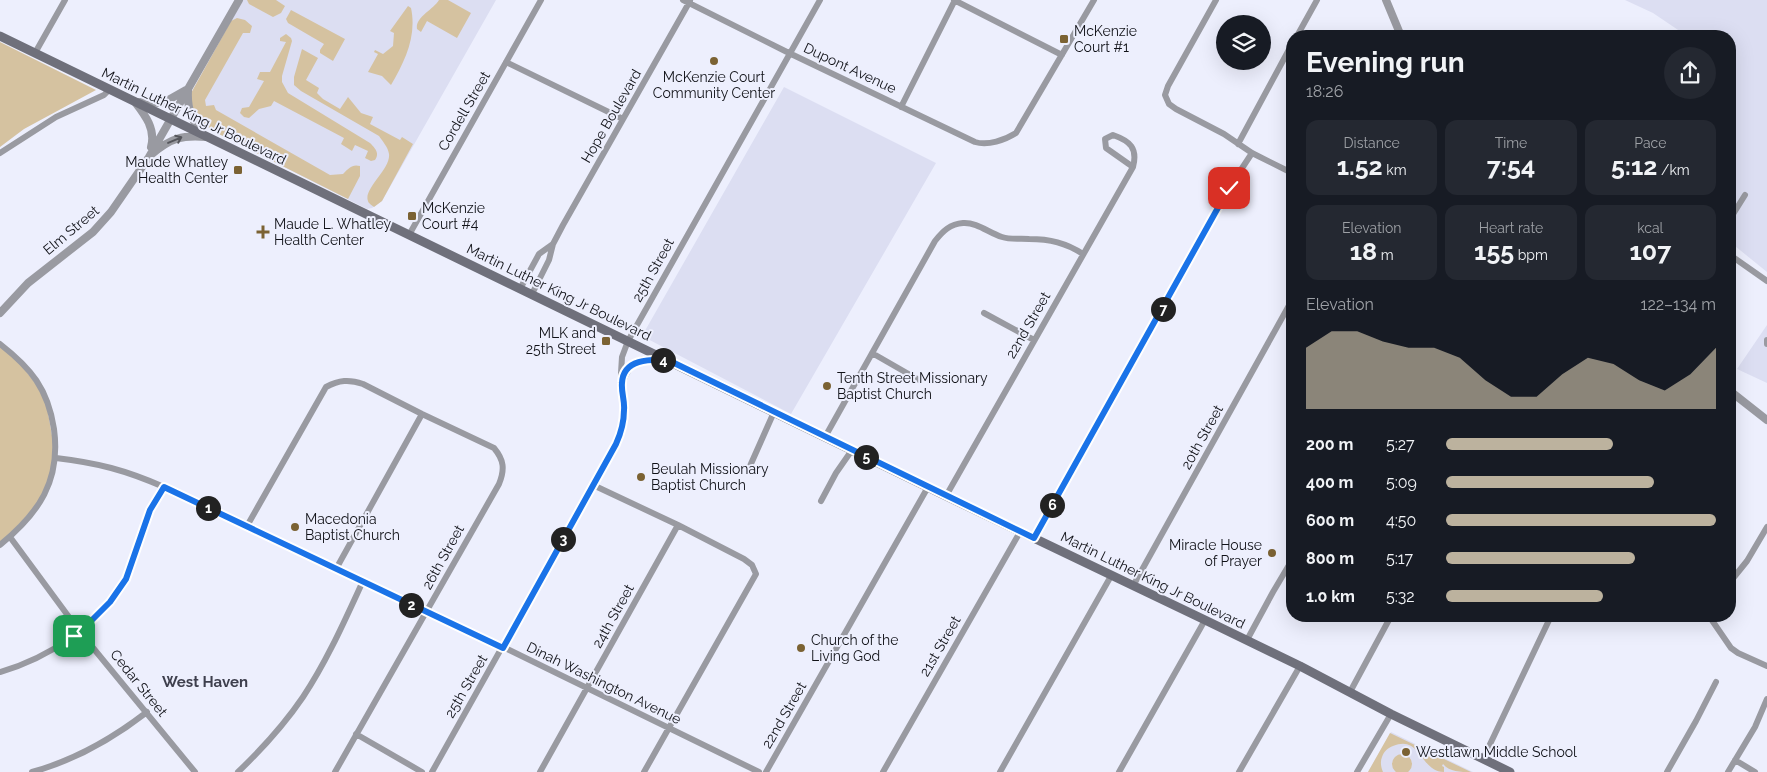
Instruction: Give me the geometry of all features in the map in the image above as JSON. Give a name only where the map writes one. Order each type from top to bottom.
[{"type":"main road","name":"Martin Luther King Jr Boulevard","points":[[0,36],[1020,532],[1247,640],[1391,714],[1510,772]]},
{"type":"street","points":[[35,53],[65,0]]},
{"type":"street","name":"Elm Street","points":[[0,313],[28,283],[92,232],[112,212],[149,157],[239,0]]},
{"type":"street","name":"Cordell Street","points":[[409,235],[541,0]]},
{"type":"street","name":"25th Street","points":[[432,772],[613,452],[620,436],[624,409],[622,358],[628,341],[820,0]]},
{"type":"street","points":[[901,106],[954,0],[1062,55],[1094,0]]},
{"type":"street","points":[[1216,0],[1168,86],[1165,94],[1168,104],[1176,110],[1224,134],[1252,153],[1286,171]]},
{"type":"street","points":[[1300,30],[1317,0]]},
{"type":"street","points":[[1386,0],[1398,30]]},
{"type":"street","name":"Dupont Avenue","points":[[688,1],[789,53],[981,144],[1010,137],[1021,126],[1062,55]]},
{"type":"street","name":"Hope Boulevard","points":[[532,294],[549,260],[553,244],[688,1]]},
{"type":"street","points":[[1238,144],[1286,55]]},
{"type":"street","points":[[506,62],[623,119]]},
{"type":"street","points":[[135,102],[164,103],[188,89]]},
{"type":"street","points":[[188,89],[187,103],[191,118],[196,127],[206,137]]},
{"type":"street","points":[[0,153],[56,117],[104,95],[109,90]]},
{"type":"street","points":[[135,102],[151,128],[153,141],[149,157]]},
{"type":"street","points":[[1113,135],[1128,143],[1134,149],[1136,158],[1133,167],[1106,148],[1105,139],[1113,135]]},
{"type":"street","name":"Elm Street","points":[[149,157],[161,147],[181,137],[206,137]]},
{"type":"street","points":[[1034,538],[1229,188],[1252,153]]},
{"type":"street","name":"22nd Street","points":[[946,496],[1133,167]]},
{"type":"street","points":[[1736,209],[1745,195]]},
{"type":"street","points":[[825,437],[935,241],[948,228],[960,223],[975,225],[1008,239],[1026,238],[1053,241],[1071,246],[1083,254]]},
{"type":"street","name":"Hope Boulevard","points":[[520,288],[539,254],[553,244]]},
{"type":"street","points":[[1736,259],[1767,281]]},
{"type":"street","name":"20th Street","points":[[1133,586],[1286,311]]},
{"type":"street","points":[[984,313],[1034,340]]},
{"type":"street","points":[[0,344],[32,373],[45,396],[52,422],[56,458],[50,483],[42,499],[32,514],[0,545]]},
{"type":"street","points":[[872,354],[919,380]]},
{"type":"street","points":[[622,382],[625,372],[636,363],[654,359],[668,360]]},
{"type":"street","points":[[247,526],[326,388],[335,382],[344,380],[354,380],[363,384],[422,414],[336,569]]},
{"type":"street","points":[[1736,398],[1767,420]]},
{"type":"street","points":[[750,466],[774,412]]},
{"type":"street","name":"26th Street","points":[[335,772],[499,484],[502,475],[503,465],[500,456],[494,448],[422,414]]},
{"type":"street","points":[[821,501],[836,473],[852,450]]},
{"type":"street","name":"Dinah Washington Avenue","points":[[56,458],[91,462],[116,468],[164,487],[759,772]]},
{"type":"street","points":[[593,485],[744,559],[752,565],[756,574],[644,772]]},
{"type":"street","points":[[0,672],[14,668],[47,652],[80,632],[110,602],[126,579],[150,510],[164,487]]},
{"type":"street","name":"22nd Street","points":[[766,772],[928,487]]},
{"type":"street","name":"24th Street","points":[[540,772],[678,525]]},
{"type":"street","points":[[1736,575],[1747,561],[1767,527]]},
{"type":"street","name":"21st Street","points":[[883,772],[1020,532]]},
{"type":"street","name":"Cedar Street","points":[[10,537],[80,632],[195,772]]},
{"type":"street","points":[[1247,640],[1286,570]]},
{"type":"street","points":[[1000,772],[1111,576]]},
{"type":"street","points":[[238,772],[269,740],[303,697],[342,625],[363,581]]},
{"type":"street","points":[[1119,772],[1205,620]]},
{"type":"street","points":[[1350,692],[1388,622]]},
{"type":"street","points":[[1483,759],[1548,622]]},
{"type":"street","points":[[1713,622],[1731,648],[1767,666]]},
{"type":"street","points":[[1239,772],[1300,666]]},
{"type":"street","points":[[1667,772],[1716,682]]},
{"type":"street","points":[[1728,772],[1767,700]]},
{"type":"street","points":[[32,772],[71,759],[97,747],[147,712]]},
{"type":"street","points":[[1358,772],[1391,714]]},
{"type":"street","points":[[356,734],[422,772]]},
{"type":"street","points":[[1735,760],[1755,772]]},
{"type":"shaded area","points":[[243,0],[496,0],[382,201],[367,209],[217,133],[190,95]]},
{"type":"shaded area","points":[[247,0],[276,0],[285,6],[281,13],[273,17],[249,4]]},
{"type":"shaded area","points":[[439,0],[448,0],[471,13],[457,38],[427,21],[421,32],[417,29],[417,25],[422,17]]},
{"type":"shaded area","points":[[1625,0],[1767,0],[1767,272],[1736,247],[1736,30],[1678,30],[1653,13]]},
{"type":"shaded area","points":[[408,6],[411,8],[412,18],[409,48],[391,85],[382,76],[368,72],[378,54],[374,52],[375,50],[383,54],[393,46],[394,33],[390,31]]},
{"type":"shaded area","points":[[291,10],[345,39],[333,61],[320,53],[324,44],[288,23],[286,19]]},
{"type":"shaded area","points":[[237,18],[245,20],[252,26],[250,33],[243,33],[205,100],[206,106],[214,105],[216,110],[330,175],[343,174],[353,166],[360,166],[360,176],[348,199],[217,133],[198,121],[191,111],[190,95],[231,21]]},
{"type":"shaded area","points":[[286,34],[292,41],[282,76],[282,82],[288,93],[370,143],[377,153],[375,160],[371,161],[365,158],[368,151],[355,145],[352,151],[341,144],[344,138],[274,101],[271,106],[259,109],[249,118],[244,117],[240,113],[242,108],[249,107],[264,81],[257,79],[260,72],[270,72],[286,42],[280,41],[280,38]]},
{"type":"shaded area","points":[[0,42],[96,90],[24,129],[0,147]]},
{"type":"shaded area","points":[[302,49],[318,58],[306,80],[319,88],[317,93],[323,99],[340,109],[348,97],[361,113],[373,117],[370,124],[400,140],[402,137],[413,144],[382,201],[374,207],[368,202],[369,191],[386,166],[389,154],[388,149],[379,136],[301,91],[294,85],[294,77]]},
{"type":"shaded area","points":[[784,87],[936,163],[791,414],[642,336]]},
{"type":"shaded area","points":[[1767,325],[1767,383],[1737,369]]},
{"type":"shaded area","points":[[0,344],[13,354],[45,396],[56,458],[42,499],[0,545]]},
{"type":"shaded area","name":"Westlawn Middle School","points":[[1391,732],[1473,772],[1368,772]]},
{"type":"shaded area","points":[[1390,733],[1471,772],[1452,770],[1443,764],[1444,772],[1436,770],[1415,749],[1409,745],[1402,744],[1386,750],[1381,759],[1383,772],[1368,772]]},
{"type":"shaded area","points":[[1398,755],[1406,755],[1411,760],[1411,768],[1406,773],[1398,773],[1393,768],[1393,760]]},
{"type":"place","name":"McKenzie Court #1","points":[[1064,39]]},
{"type":"place","name":"McKenzie Court Community Center","points":[[714,61]]},
{"type":"place","name":"Maude Whatley Health Center","points":[[238,170]]},
{"type":"place","name":"McKenzie Court #4","points":[[412,216]]},
{"type":"place","name":"Maude L. Whatley Health Center","points":[[263,232]]},
{"type":"place","name":"MLK and 25th Street","points":[[606,341]]},
{"type":"place","name":"Tenth Street Missionary Baptist Church","points":[[827,386]]},
{"type":"place","name":"Beulah Missionary Baptist Church","points":[[641,477]]},
{"type":"place","name":"Macedonia Baptist Church","points":[[295,527]]},
{"type":"place","name":"Miracle House of Prayer","points":[[1272,553]]},
{"type":"place","name":"Church of the Living God","points":[[801,648]]},
{"type":"place","name":"Westlawn Middle School","points":[[1406,752]]},
{"type":"district","name":"West Haven","points":[[205,682]]},
{"type":"route","points":[[74,636],[110,602],[126,579],[150,510],[164,487],[503,648],[613,452],[620,436],[624,418],[622,382],[625,372],[636,363],[654,359],[668,360],[1034,538],[1229,188]]}]
